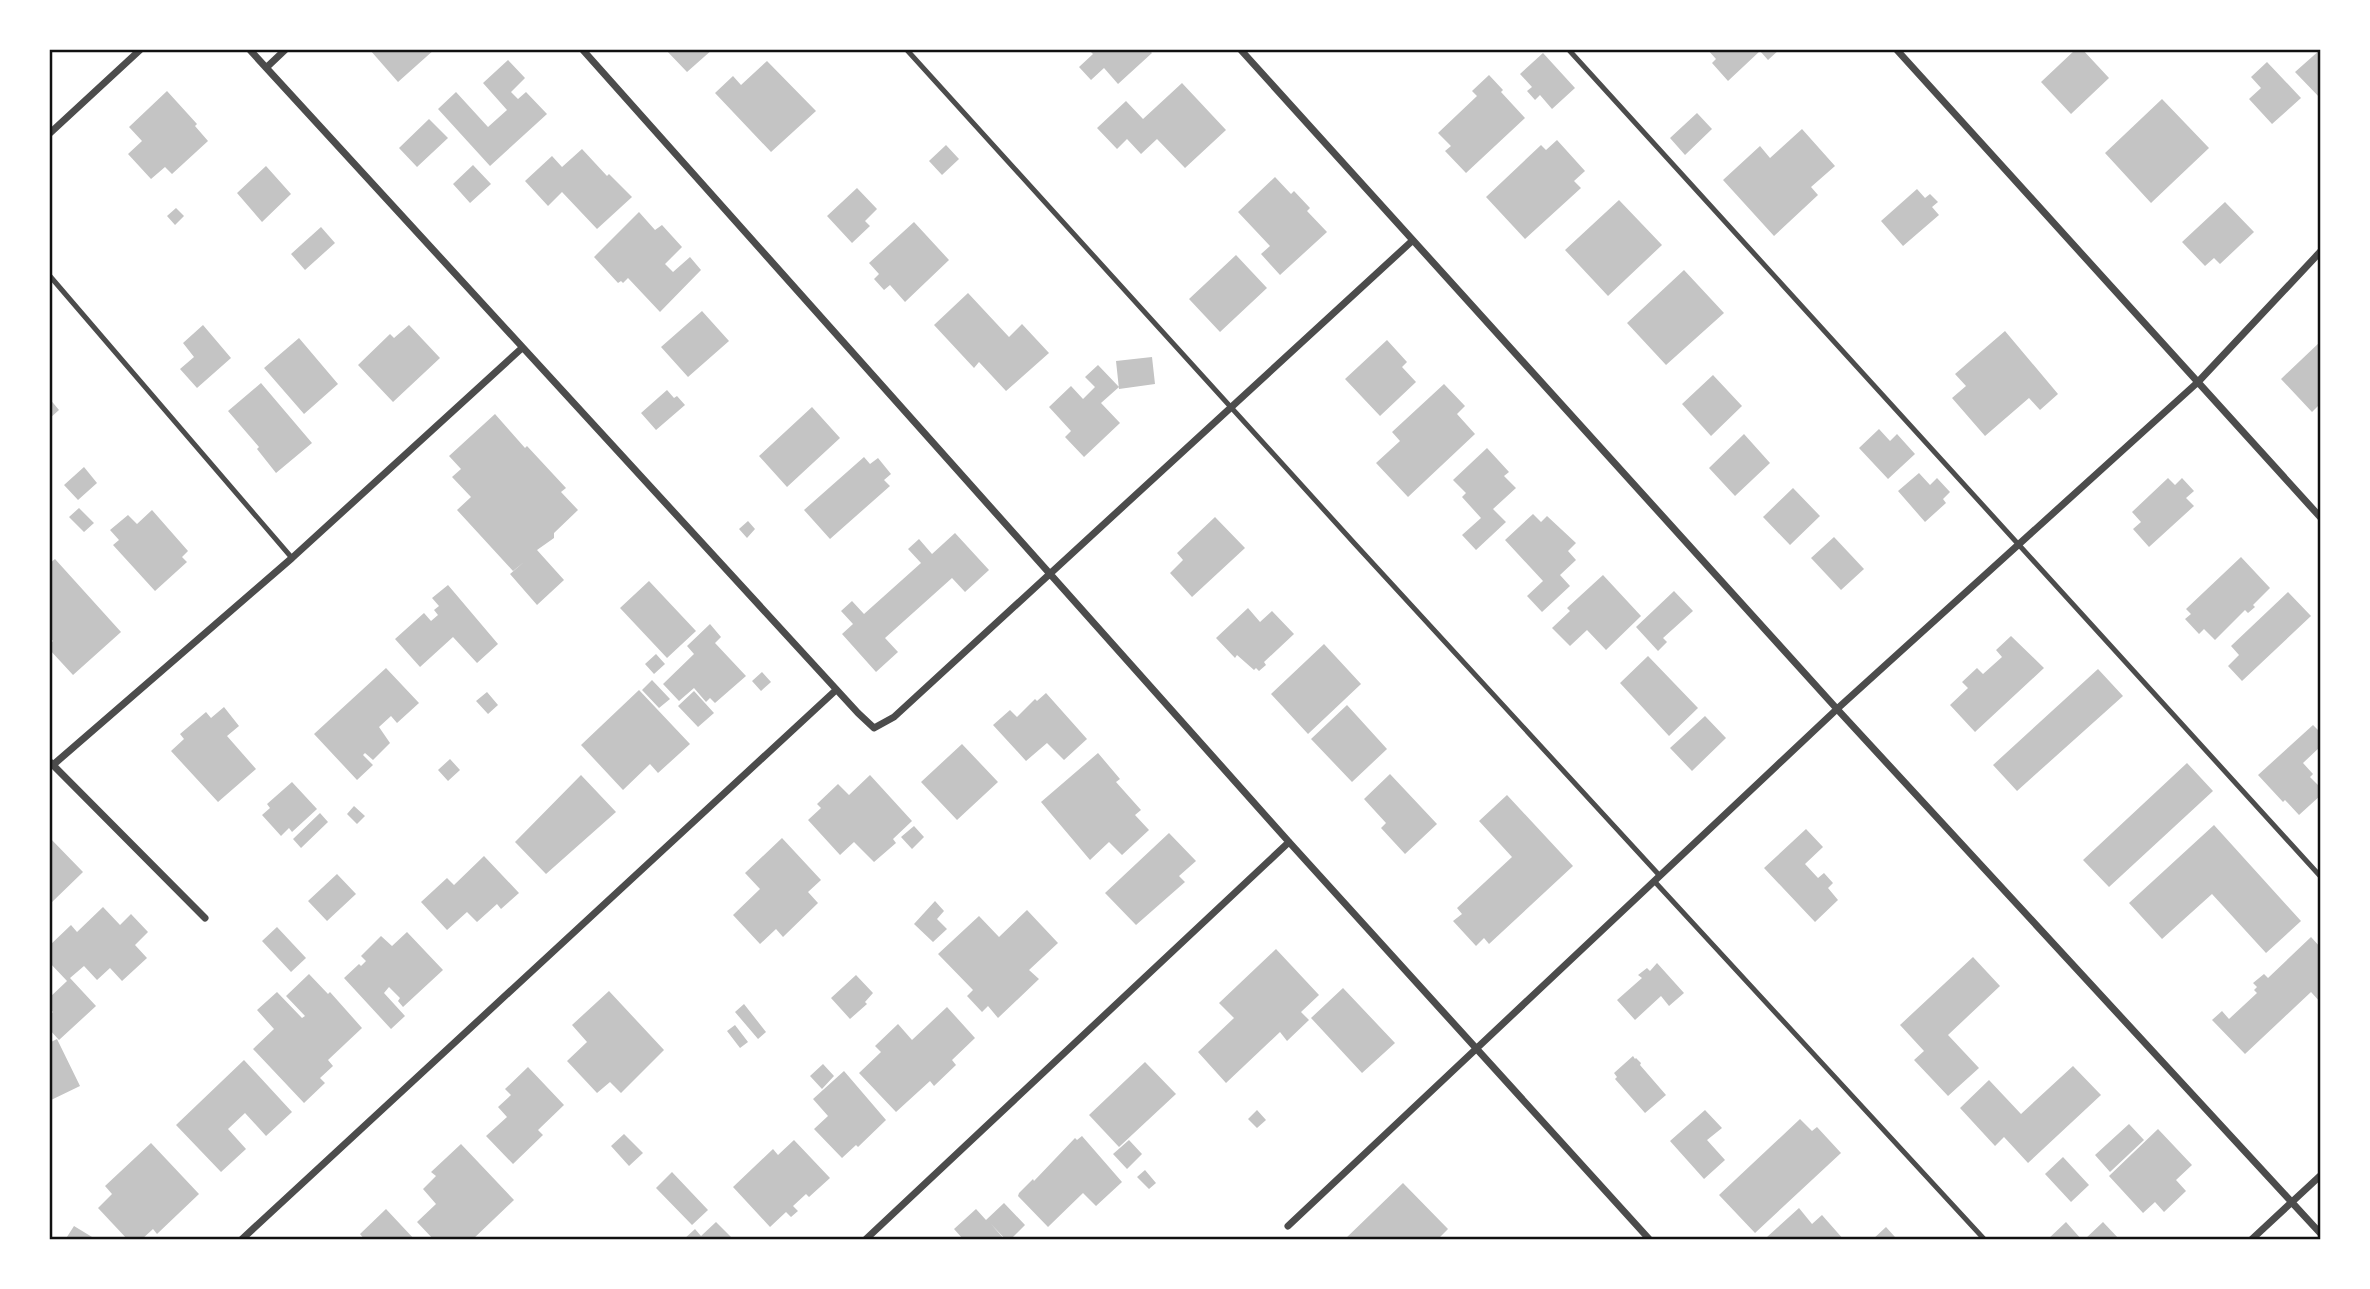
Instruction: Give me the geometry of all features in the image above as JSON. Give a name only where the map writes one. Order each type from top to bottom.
[{"type":"street","points":[[49,134],[141,49]]},
{"type":"street","points":[[249,49],[836,690],[874,728],[894,718],[1412,241]]},
{"type":"street","points":[[267,66],[286,49]]},
{"type":"street","points":[[582,49],[1289,842],[1650,1240]]},
{"type":"street","points":[[1240,49],[1838,709],[2321,1234]]},
{"type":"street","points":[[1896,49],[2321,518]]},
{"type":"street","points":[[1288,1226],[1838,709],[2198,383],[2321,251]]},
{"type":"street","points":[[205,918],[51,763],[292,558],[522,348]]},
{"type":"street","points":[[241,1240],[836,690]]},
{"type":"street","points":[[864,1240],[1289,842]]},
{"type":"street","points":[[2250,1240],[2321,1175]]},
{"type":"lane","points":[[906,49],[1985,1240]]},
{"type":"lane","points":[[1569,49],[2321,877]]},
{"type":"lane","points":[[49,275],[292,558]]},
{"type":"building","points":[[435,49],[398,82],[370,50]]},
{"type":"building","points":[[665,49],[713,49],[687,72]]},
{"type":"building","points":[[1088,49],[1148,49],[1152,53],[1118,84],[1104,68],[1091,80],[1079,67],[1093,54]]},
{"type":"building","points":[[1707,49],[1780,49],[1768,60],[1760,51],[1728,81],[1712,63],[1716,59]]},
{"type":"building","points":[[2076,49],[2082,49],[2109,78],[2071,114],[2041,82]]},
{"type":"building","points":[[2321,49],[2321,99],[2295,72]]},
{"type":"building","points":[[1543,53],[1575,88],[1552,109],[1540,95],[1535,100],[1527,91],[1532,87],[1520,74]]},
{"type":"building","points":[[508,60],[525,78],[511,92],[518,99],[526,92],[547,114],[490,166],[438,109],[456,92],[488,127],[507,110],[483,83]]},
{"type":"building","points":[[767,61],[816,111],[771,152],[715,93],[733,76],[741,85]]},
{"type":"building","points":[[2267,62],[2301,98],[2272,124],[2249,99],[2261,88],[2251,77]]},
{"type":"building","points":[[1489,75],[1525,118],[1466,173],[1445,151],[1451,146],[1438,133],[1477,96],[1472,91]]},
{"type":"building","points":[[1182,83],[1226,130],[1185,168],[1157,139],[1141,154],[1127,139],[1117,149],[1097,128],[1126,101],[1143,119]]},
{"type":"building","points":[[167,91],[197,124],[195,126],[208,141],[172,174],[165,167],[151,179],[128,154],[142,141],[129,127]]},
{"type":"building","points":[[2162,99],[2209,148],[2151,203],[2105,153]]},
{"type":"building","points":[[1697,113],[1712,129],[1685,155],[1670,138]]},
{"type":"building","points":[[429,119],[448,138],[417,167],[399,148]]},
{"type":"building","points":[[1802,129],[1835,166],[1811,187],[1818,195],[1774,236],[1723,180],[1760,146],[1770,158]]},
{"type":"building","points":[[1557,140],[1585,171],[1574,181],[1581,188],[1525,239],[1486,197],[1541,145],[1546,150]]},
{"type":"building","points":[[946,145],[959,159],[942,175],[929,161]]},
{"type":"building","points":[[582,149],[607,176],[609,174],[632,197],[597,229],[562,192],[548,206],[525,181],[552,156],[562,167]]},
{"type":"building","points":[[473,165],[491,184],[470,203],[453,184]]},
{"type":"building","points":[[266,166],[291,194],[262,222],[237,193]]},
{"type":"building","points":[[1275,177],[1291,194],[1294,191],[1310,208],[1307,211],[1327,232],[1280,275],[1261,254],[1270,246],[1238,212]]},
{"type":"building","points":[[857,188],[877,209],[865,221],[870,226],[852,243],[827,216]]},
{"type":"building","points":[[1917,189],[1925,198],[1930,194],[1938,202],[1932,207],[1939,215],[1903,246],[1881,221]]},
{"type":"building","points":[[1619,200],[1662,245],[1608,296],[1565,250]]},
{"type":"building","points":[[2225,202],[2254,232],[2220,264],[2214,258],[2205,266],[2182,242]]},
{"type":"building","points":[[176,208],[184,216],[175,225],[167,216]]},
{"type":"building","points":[[639,212],[655,230],[662,225],[682,247],[665,264],[673,272],[690,257],[701,270],[660,312],[628,278],[623,283],[618,283],[594,257]]},
{"type":"building","points":[[914,222],[949,260],[905,302],[890,285],[884,290],[874,279],[879,274],[869,263]]},
{"type":"building","points":[[321,227],[335,243],[305,270],[291,254]]},
{"type":"building","points":[[1236,255],[1267,288],[1220,332],[1189,299]]},
{"type":"building","points":[[1684,270],[1724,313],[1666,365],[1627,323]]},
{"type":"building","points":[[968,293],[1009,337],[1022,324],[1049,353],[1006,391],[979,362],[974,368],[934,325]]},
{"type":"building","points":[[702,311],[729,341],[688,377],[661,347]]},
{"type":"building","points":[[203,325],[231,358],[197,388],[180,369],[194,357],[183,343]]},
{"type":"building","points":[[409,325],[440,358],[393,402],[358,365],[390,334],[394,338]]},
{"type":"building","points":[[2005,331],[2058,394],[2040,410],[2029,398],[1985,436],[1952,398],[1966,386],[1955,374]]},
{"type":"building","points":[[299,338],[338,384],[304,414],[264,368]]},
{"type":"building","points":[[1387,340],[1407,362],[1402,367],[1416,382],[1380,416],[1345,379]]},
{"type":"building","points":[[2321,341],[2321,403],[2312,412],[2281,379]]},
{"type":"building","points":[[1152,357],[1155,384],[1119,389],[1116,361]]},
{"type":"building","points":[[1098,365],[1119,387],[1101,403],[1120,423],[1084,457],[1065,437],[1071,431],[1049,407],[1071,386],[1083,399],[1095,387],[1085,377]]},
{"type":"building","points":[[1713,375],[1742,406],[1711,436],[1682,404]]},
{"type":"building","points":[[261,383],[312,443],[276,473],[257,449],[259,447],[228,411]]},
{"type":"building","points":[[1444,384],[1465,406],[1457,414],[1475,434],[1408,497],[1376,463],[1400,441],[1392,432]]},
{"type":"building","points":[[667,390],[685,405],[656,430],[641,413]]},
{"type":"building","points":[[49,398],[59,410],[49,419]]},
{"type":"building","points":[[812,407],[840,438],[787,487],[759,456]]},
{"type":"building","points":[[495,414],[566,488],[561,492],[578,510],[554,533],[554,538],[537,550],[564,580],[537,605],[510,574],[524,562],[513,571],[457,510],[471,497],[452,477],[461,469],[449,456]]},
{"type":"building","points":[[1879,429],[1890,441],[1897,434],[1915,454],[1888,479],[1859,448]]},
{"type":"building","points":[[1744,434],[1770,463],[1735,496],[1709,468]]},
{"type":"building","points":[[1487,448],[1509,472],[1504,476],[1516,488],[1493,509],[1506,522],[1476,550],[1462,535],[1481,518],[1462,497],[1466,493],[1453,480]]},
{"type":"building","points":[[864,457],[870,464],[878,458],[891,474],[884,480],[890,486],[830,539],[804,510]]},
{"type":"building","points":[[84,467],[97,483],[78,500],[64,485]]},
{"type":"building","points":[[1919,473],[1930,485],[1937,478],[1950,492],[1943,499],[1946,503],[1925,522],[1898,491]]},
{"type":"building","points":[[2168,478],[2175,485],[2182,478],[2194,491],[2186,498],[2194,506],[2149,547],[2133,529],[2141,522],[2132,512]]},
{"type":"building","points":[[1793,488],[1820,516],[1790,545],[1763,517]]},
{"type":"building","points":[[79,508],[94,523],[84,532],[69,517]]},
{"type":"building","points":[[152,510],[188,551],[182,557],[187,562],[155,591],[113,545],[119,540],[110,530],[128,515],[137,524]]},
{"type":"building","points":[[1533,514],[1541,522],[1547,516],[1576,543],[1568,551],[1576,560],[1560,575],[1570,586],[1542,612],[1527,596],[1543,581],[1505,540]]},
{"type":"building","points":[[1215,517],[1245,548],[1192,597],[1170,573],[1183,560],[1177,553]]},
{"type":"building","points":[[748,521],[755,529],[747,538],[739,529]]},
{"type":"building","points":[[955,533],[989,570],[965,592],[952,578],[885,638],[898,652],[876,672],[842,634],[853,624],[841,611],[852,601],[864,614],[921,563],[908,549],[919,539],[932,554]]},
{"type":"building","points":[[1834,537],[1864,569],[1841,590],[1811,558]]},
{"type":"building","points":[[2241,557],[2270,588],[2253,605],[2255,607],[2248,613],[2245,610],[2215,640],[2204,629],[2199,634],[2185,619],[2191,614],[2186,609]]},
{"type":"building","points":[[55,559],[121,632],[73,675],[49,649],[53,641],[49,636],[49,564]]},
{"type":"building","points":[[1603,575],[1641,616],[1606,650],[1587,630],[1570,646],[1552,628],[1570,611],[1567,608]]},
{"type":"building","points":[[649,581],[696,631],[667,658],[620,608]]},
{"type":"building","points":[[448,585],[498,644],[477,663],[453,637],[420,667],[395,639],[424,613],[431,621],[438,615],[434,610],[439,606],[432,598]]},
{"type":"building","points":[[1674,591],[1693,611],[1663,638],[1667,642],[1658,651],[1636,627]]},
{"type":"building","points":[[2288,592],[2311,616],[2242,681],[2228,666],[2239,655],[2231,646]]},
{"type":"building","points":[[1248,608],[1260,622],[1272,611],[1294,634],[1264,662],[1266,665],[1259,671],[1256,668],[1254,670],[1237,655],[1235,658],[1216,638]]},
{"type":"building","points":[[710,624],[721,637],[715,643],[746,676],[715,703],[710,698],[706,702],[694,688],[679,701],[663,684],[694,654],[687,646]]},
{"type":"building","points":[[2011,636],[2044,668],[1975,732],[1950,705],[1968,688],[1962,682],[1977,668],[1983,674],[2002,657],[1996,650]]},
{"type":"building","points":[[1324,644],[1361,684],[1308,734],[1271,694]]},
{"type":"building","points":[[656,654],[665,664],[654,674],[645,664]]},
{"type":"building","points":[[1648,656],[1698,708],[1669,736],[1620,683]]},
{"type":"building","points":[[386,668],[419,703],[397,723],[391,716],[379,727],[390,743],[373,760],[365,753],[363,755],[373,765],[357,780],[314,734]]},
{"type":"building","points":[[2098,669],[2123,696],[2017,791],[1993,765]]},
{"type":"building","points":[[762,672],[771,682],[761,691],[752,681]]},
{"type":"building","points":[[652,680],[670,699],[659,708],[642,690]]},
{"type":"building","points":[[639,690],[690,744],[658,773],[650,764],[623,790],[581,745]]},
{"type":"building","points":[[694,691],[714,713],[698,727],[678,706]]},
{"type":"building","points":[[487,692],[498,705],[488,714],[476,701]]},
{"type":"building","points":[[1046,693],[1087,739],[1064,760],[1047,743],[1026,761],[993,725],[1010,710],[1017,717],[1035,699],[1037,701]]},
{"type":"building","points":[[1347,705],[1387,749],[1352,782],[1311,739]]},
{"type":"building","points":[[224,707],[239,726],[227,736],[256,769],[218,802],[171,751],[184,739],[180,734],[206,712],[211,718]]},
{"type":"building","points":[[1705,716],[1726,738],[1692,771],[1670,748]]},
{"type":"building","points":[[2313,725],[2321,733],[2321,746],[2303,763],[2313,774],[2310,777],[2321,788],[2321,795],[2299,815],[2258,775]]},
{"type":"building","points":[[962,744],[998,782],[957,820],[921,782]]},
{"type":"building","points":[[1098,753],[1120,779],[1116,782],[1141,810],[1135,815],[1149,830],[1122,855],[1109,842],[1090,860],[1041,802]]},
{"type":"building","points":[[450,759],[460,770],[448,781],[438,770]]},
{"type":"building","points":[[2187,763],[2213,791],[2109,887],[2083,860]]},
{"type":"building","points":[[1390,774],[1437,824],[1405,854],[1381,828],[1386,823],[1364,799]]},
{"type":"building","points":[[581,775],[616,812],[546,874],[515,842]]},
{"type":"building","points":[[870,775],[912,821],[893,839],[896,843],[874,862],[854,842],[840,855],[808,820],[821,808],[817,804],[838,784],[849,795]]},
{"type":"building","points":[[292,782],[317,809],[292,832],[289,828],[281,836],[262,815],[270,808],[267,804]]},
{"type":"building","points":[[1507,795],[1573,866],[1489,944],[1484,938],[1476,946],[1453,921],[1462,914],[1457,908],[1512,857],[1479,821]]},
{"type":"building","points":[[354,806],[365,816],[357,824],[347,814]]},
{"type":"building","points":[[320,813],[328,822],[301,848],[293,839]]},
{"type":"building","points":[[2214,825],[2301,921],[2266,953],[2212,894],[2162,939],[2129,903]]},
{"type":"building","points":[[914,826],[924,837],[912,849],[901,837]]},
{"type":"building","points":[[1806,829],[1823,847],[1805,864],[1818,878],[1824,873],[1833,883],[1828,888],[1838,900],[1815,922],[1764,868]]},
{"type":"building","points":[[1169,833],[1196,861],[1179,876],[1185,882],[1136,925],[1105,893]]},
{"type":"building","points":[[49,837],[83,872],[49,905]]},
{"type":"building","points":[[782,838],[821,880],[808,892],[818,903],[783,937],[776,929],[760,944],[733,915],[760,889],[745,873]]},
{"type":"building","points":[[484,856],[519,893],[501,909],[497,904],[477,922],[467,912],[447,930],[421,902],[447,878],[454,885]]},
{"type":"building","points":[[337,874],[356,894],[327,921],[308,901]]},
{"type":"building","points":[[935,901],[944,911],[937,919],[947,929],[933,942],[914,924]]},
{"type":"building","points":[[103,907],[120,925],[131,914],[148,932],[135,945],[147,958],[122,981],[110,968],[97,980],[84,966],[70,978],[96,1006],[59,1040],[49,1029],[49,1016],[53,1012],[49,1008],[49,998],[67,981],[49,962],[49,946],[71,925],[77,932]]},
{"type":"building","points":[[1027,910],[1058,943],[1029,970],[1039,979],[998,1018],[988,1006],[982,1012],[967,996],[973,990],[938,954],[979,916],[999,937]]},
{"type":"building","points":[[277,927],[306,958],[291,972],[262,941]]},
{"type":"building","points":[[407,932],[443,970],[403,1007],[398,1001],[400,998],[389,987],[384,993],[405,1016],[391,1029],[344,978],[366,961],[361,956],[381,936],[392,946]]},
{"type":"building","points":[[2311,937],[2321,948],[2321,1003],[2311,992],[2245,1054],[2212,1020],[2222,1011],[2229,1019],[2257,993],[2254,990],[2257,987],[2253,983],[2264,974],[2268,978]]},
{"type":"building","points":[[1276,949],[1319,995],[1301,1012],[1309,1020],[1287,1041],[1280,1032],[1226,1083],[1198,1052],[1234,1018],[1219,1003]]},
{"type":"building","points":[[1973,957],[2000,986],[1948,1035],[1979,1068],[1948,1096],[1914,1060],[1924,1051],[1900,1025]]},
{"type":"building","points":[[1657,963],[1684,993],[1669,1006],[1661,996],[1635,1020],[1617,1000],[1642,978],[1638,975],[1647,968],[1650,971]]},
{"type":"building","points":[[309,974],[328,994],[330,992],[362,1028],[328,1060],[333,1066],[320,1078],[325,1083],[304,1103],[253,1049],[274,1029],[257,1010],[277,992],[302,1018],[305,1016],[286,996]]},
{"type":"building","points":[[856,975],[873,993],[865,1002],[867,1004],[850,1019],[831,998]]},
{"type":"building","points":[[1343,988],[1395,1043],[1362,1073],[1311,1018]]},
{"type":"building","points":[[609,991],[664,1050],[621,1093],[610,1082],[597,1093],[567,1061],[587,1042],[572,1025]]},
{"type":"building","points":[[744,1004],[766,1032],[758,1039],[735,1012]]},
{"type":"building","points":[[947,1007],[975,1038],[952,1060],[956,1065],[934,1086],[930,1081],[896,1112],[859,1073],[881,1052],[875,1046],[898,1024],[912,1040]]},
{"type":"building","points":[[735,1025],[748,1042],[740,1048],[727,1031]]},
{"type":"building","points":[[57,1039],[80,1086],[49,1101],[49,1043]]},
{"type":"building","points":[[1633,1056],[1666,1095],[1645,1113],[1615,1079],[1617,1077],[1614,1073]]},
{"type":"building","points":[[244,1060],[292,1112],[266,1136],[245,1113],[228,1129],[246,1149],[221,1172],[176,1125]]},
{"type":"building","points":[[1145,1062],[1176,1094],[1119,1147],[1089,1115]]},
{"type":"building","points":[[823,1064],[834,1076],[822,1089],[810,1076]]},
{"type":"building","points":[[2073,1066],[2101,1095],[2028,1163],[2004,1137],[1995,1146],[1960,1108],[1989,1080],[2021,1114]]},
{"type":"building","points":[[528,1067],[564,1105],[538,1130],[543,1135],[513,1164],[486,1136],[507,1117],[498,1107],[511,1095],[505,1089]]},
{"type":"building","points":[[844,1071],[886,1120],[858,1147],[856,1145],[842,1158],[814,1129],[828,1116],[813,1099]]},
{"type":"building","points":[[1257,1110],[1266,1120],[1257,1128],[1248,1119]]},
{"type":"building","points":[[1705,1110],[1722,1128],[1707,1140],[1725,1160],[1704,1179],[1670,1141]]},
{"type":"building","points":[[1800,1119],[1812,1131],[1817,1127],[1841,1153],[1755,1233],[1719,1195]]},
{"type":"building","points":[[2129,1124],[2144,1140],[2110,1172],[2095,1155]]},
{"type":"building","points":[[2158,1129],[2192,1165],[2176,1180],[2186,1191],[2164,1212],[2155,1202],[2143,1213],[2109,1176]]},
{"type":"building","points":[[624,1134],[643,1153],[629,1166],[611,1146]]},
{"type":"building","points":[[1082,1136],[1122,1182],[1096,1206],[1083,1193],[1048,1227],[1018,1196],[1019,1193],[1075,1138],[1077,1140]]},
{"type":"building","points":[[794,1140],[830,1178],[809,1197],[806,1194],[793,1206],[798,1211],[791,1217],[786,1212],[770,1227],[733,1187],[773,1149],[778,1155]]},
{"type":"building","points":[[1129,1140],[1142,1154],[1127,1169],[1113,1154]]},
{"type":"building","points":[[151,1143],[199,1194],[157,1234],[153,1229],[141,1240],[128,1240],[98,1208],[112,1194],[105,1186]]},
{"type":"building","points":[[461,1144],[514,1200],[472,1240],[434,1240],[417,1222],[436,1204],[423,1189],[436,1176],[431,1172]]},
{"type":"building","points":[[2063,1157],[2089,1185],[2071,1202],[2045,1174]]},
{"type":"building","points":[[1145,1170],[1156,1183],[1149,1189],[1137,1177]]},
{"type":"building","points":[[672,1172],[708,1210],[692,1225],[656,1188]]},
{"type":"building","points":[[1403,1183],[1448,1229],[1437,1240],[1344,1240]]},
{"type":"building","points":[[1004,1203],[1025,1225],[1010,1240],[1006,1240],[991,1224],[1005,1240],[959,1240],[962,1238],[954,1229],[976,1209],[986,1220]]},
{"type":"building","points":[[1799,1208],[1812,1224],[1822,1215],[1844,1240],[1769,1240],[1767,1237]]},
{"type":"building","points":[[386,1209],[415,1240],[365,1240],[360,1234]]},
{"type":"building","points":[[716,1222],[734,1240],[683,1240],[695,1229],[701,1236]]},
{"type":"building","points":[[2066,1222],[2082,1240],[2047,1240]]},
{"type":"building","points":[[2103,1222],[2120,1240],[2084,1240]]},
{"type":"building","points":[[74,1226],[97,1240],[65,1240]]},
{"type":"building","points":[[1886,1227],[1895,1237],[1892,1240],[1872,1240]]}]
